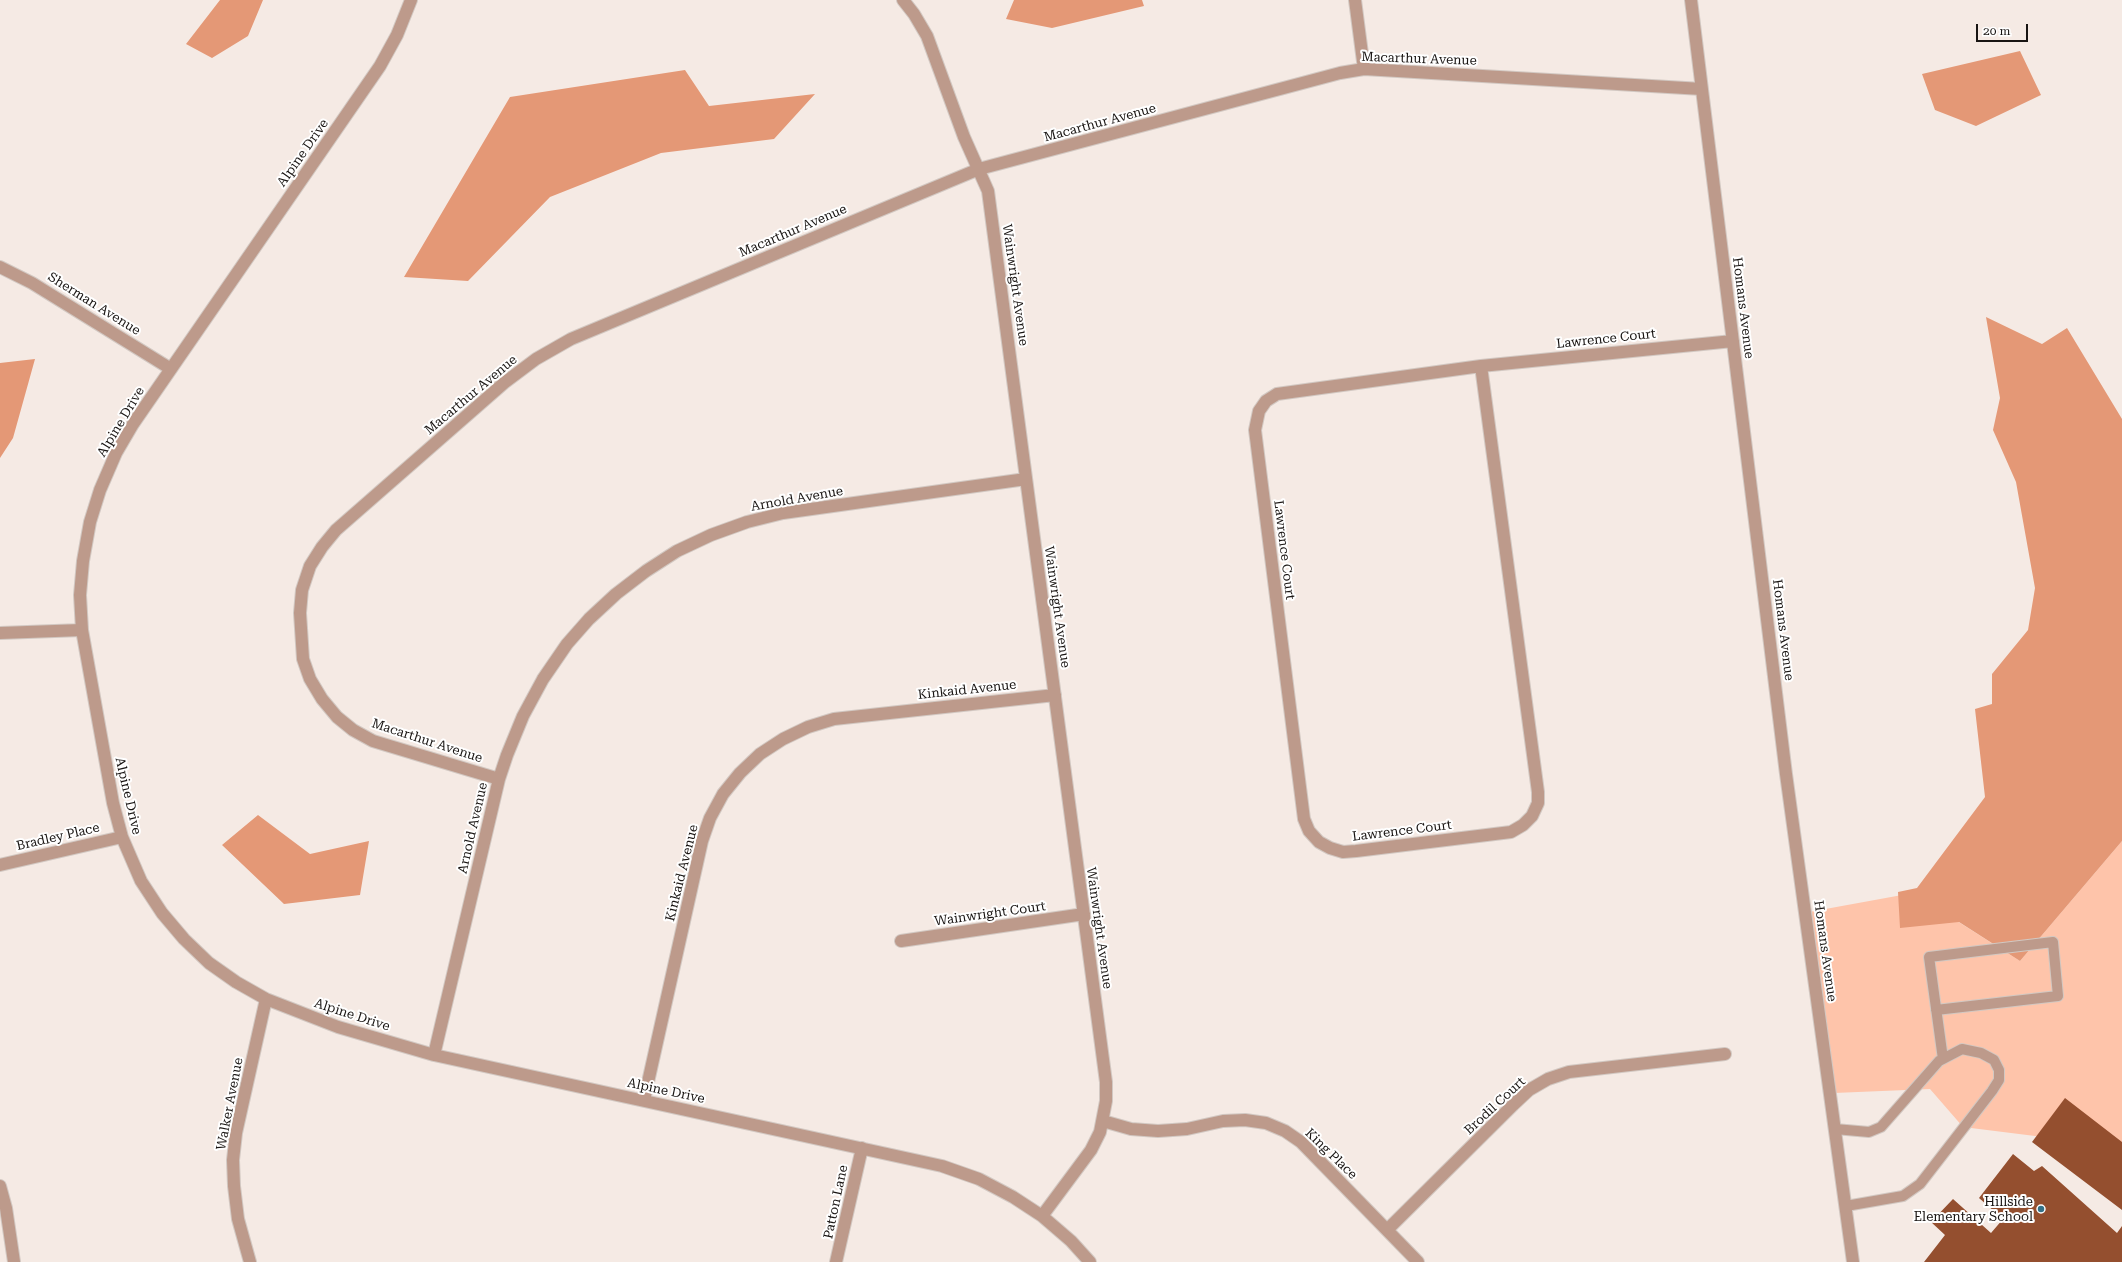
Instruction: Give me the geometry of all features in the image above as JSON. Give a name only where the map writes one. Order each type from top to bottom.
[{"type":"street","name":"Alpine Drive","points":[[412,0],[397,35],[380,66],[133,424],[116,454],[100,490],[90,522],[83,561],[80,595],[82,630],[113,804],[122,837],[141,881],[162,914],[184,940],[209,963],[236,982],[266,999],[338,1027],[434,1055],[942,1166],[979,1179],[1013,1197],[1042,1216],[1071,1241],[1090,1262]]},
{"type":"street","name":"Wainwright Avenue","points":[[903,0],[914,14],[927,36],[964,137],[988,191],[1106,1082],[1106,1101],[1103,1121],[1091,1150],[1042,1216]]},
{"type":"street","points":[[1355,0],[1364,69]]},
{"type":"street","name":"Homans Avenue","points":[[1691,0],[1786,774],[1854,1262]]},
{"type":"street","name":"Macarthur Avenue","points":[[498,780],[374,741],[353,730],[337,717],[322,699],[310,679],[303,659],[300,613],[302,590],[310,566],[322,547],[336,530],[504,383],[542,356],[571,339],[979,169],[1340,73],[1364,69],[1702,89]]},
{"type":"street","name":"Sherman Avenue","points":[[0,266],[32,283],[171,369]]},
{"type":"street","name":"Lawrence Court","points":[[1481,366],[1538,792],[1538,803],[1532,816],[1524,825],[1511,832],[1343,852],[1330,848],[1319,842],[1309,831],[1304,819],[1255,430],[1259,411],[1266,401],[1277,394],[1481,366],[1733,341]]},
{"type":"street","name":"Arnold Avenue","points":[[434,1055],[498,780],[523,716],[543,679],[567,644],[588,619],[616,594],[646,571],[678,551],[726,530],[783,514],[1026,479]]},
{"type":"street","points":[[0,633],[82,630]]},
{"type":"street","name":"Kinkaid Avenue","points":[[644,1100],[702,841],[710,818],[720,800],[740,773],[760,754],[783,739],[808,727],[834,720],[1055,695]]},
{"type":"street","name":"Bradley Place","points":[[0,865],[122,837]]},
{"type":"street","name":"Wainwright Court","points":[[901,941],[1084,914]]},
{"type":"street","name":"Walker Avenue","points":[[250,1262],[238,1219],[233,1160],[236,1132],[266,999]]},
{"type":"street","name":"Brodil Court","points":[[1387,1230],[1513,1105],[1529,1090],[1548,1079],[1569,1072],[1725,1054]]},
{"type":"street","name":"King Place","points":[[1103,1121],[1131,1129],[1158,1131],[1187,1129],[1223,1121],[1245,1120],[1266,1124],[1285,1131],[1301,1142],[1418,1262]]},
{"type":"street","name":"Patton Lane","points":[[836,1262],[862,1148]]},
{"type":"street","points":[[0,1186],[6,1208],[14,1262]]},
{"type":"lane","points":[[1936,1010],[2058,996],[2052,942],[1929,957],[1936,1010],[1943,1059]]},
{"type":"lane","points":[[1835,1129],[1869,1132],[1880,1127],[1943,1059],[1962,1049],[1981,1053],[1994,1060],[1999,1070],[1999,1080],[1992,1091],[1920,1184],[1903,1196],[1846,1206]]},
{"type":"shaded area","points":[[220,0],[263,0],[248,36],[212,58],[186,44]]},
{"type":"shaded area","points":[[1014,0],[1142,0],[1144,6],[1052,28],[1006,19]]},
{"type":"shaded area","points":[[2020,51],[2041,95],[1976,126],[1935,110],[1922,74]]},
{"type":"shaded area","points":[[685,70],[709,106],[815,94],[774,139],[661,153],[550,197],[468,281],[404,277],[510,97]]},
{"type":"shaded area","points":[[1986,317],[2042,344],[2067,328],[2122,419],[2122,841],[2020,961],[1959,922],[1900,928],[1898,892],[1917,888],[1985,797],[1975,709],[1992,704],[1992,674],[2028,630],[2035,588],[2016,482],[1993,430],[2000,398]]},
{"type":"shaded area","points":[[35,359],[13,438],[0,458],[0,363]]},
{"type":"shaded area","points":[[258,815],[310,854],[369,841],[360,895],[284,904],[222,845]]},
{"type":"shaded area","points":[[2122,841],[2122,1195],[2051,1138],[1963,1127],[1930,1089],[1834,1093],[1809,912],[1913,893],[2020,961]]},
{"type":"building","points":[[2065,1098],[2122,1142],[2122,1210],[2032,1142]]},
{"type":"building","name":"Hillside Elementary School","points":[[2013,1154],[2034,1171],[2042,1166],[2117,1233],[2122,1226],[2122,1262],[1924,1262],[1945,1235],[1931,1222],[1953,1199],[1991,1233],[2003,1219],[1979,1198]]},
{"type":"place","name":"Hillside Elementary School","points":[[2041,1209]]}]
